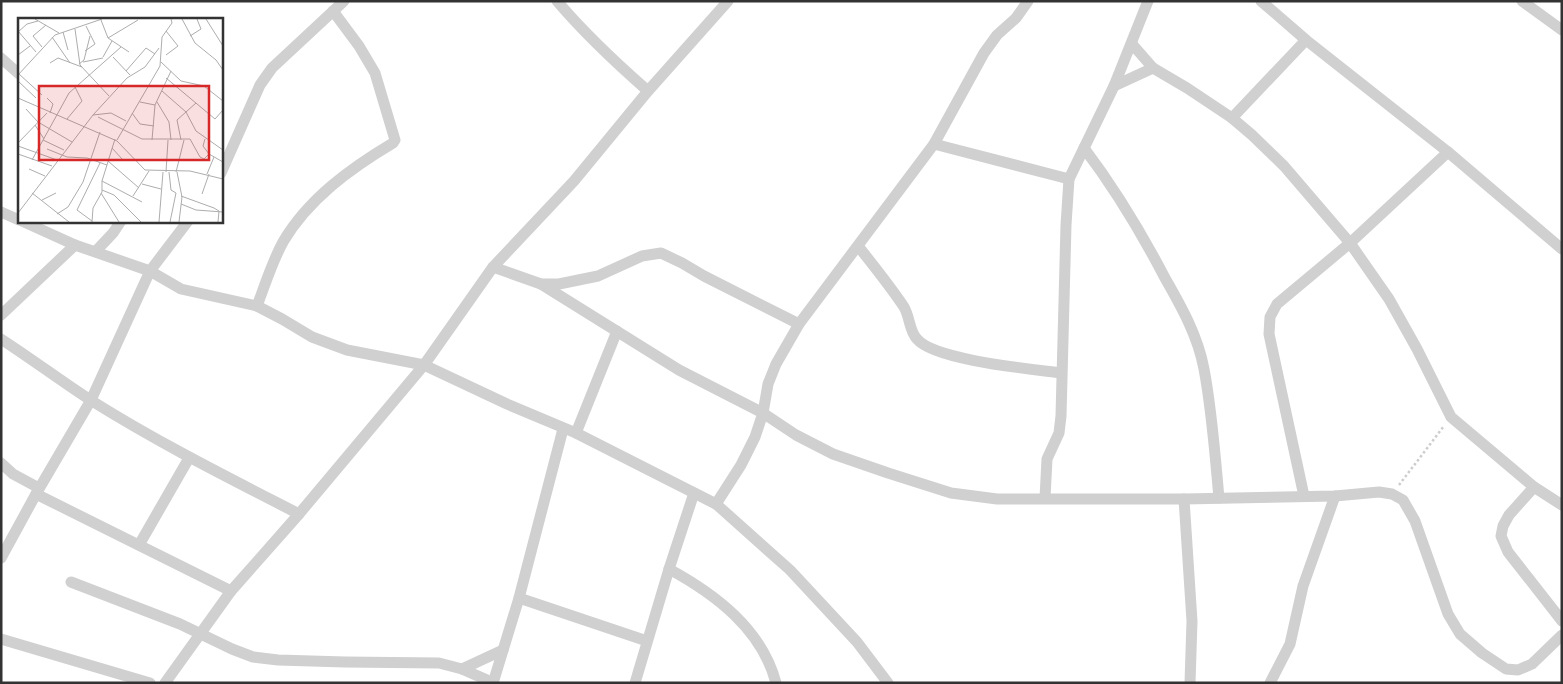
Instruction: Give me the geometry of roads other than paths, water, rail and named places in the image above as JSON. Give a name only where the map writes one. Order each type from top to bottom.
[{"type":"street","points":[[222,171],[260,85],[272,68],[344,1]]},
{"type":"street","points":[[557,1],[617,64],[648,91]]},
{"type":"street","points":[[165,683],[231,591],[424,365],[493,267],[574,181],[648,91],[728,1]]},
{"type":"street","points":[[716,504],[756,437],[763,413],[768,384],[776,364],[799,324],[934,144],[984,53],[998,35],[1016,18],[1028,1]]},
{"type":"street","points":[[1045,498],[1048,459],[1059,433],[1069,179],[1114,86],[1148,1]]},
{"type":"street","points":[[1261,1],[1306,40],[1448,152],[1562,249]]},
{"type":"street","points":[[1522,1],[1562,30]]},
{"type":"street","points":[[257,306],[283,243],[295,225],[318,198],[354,167],[395,140],[375,73],[359,46],[333,11]]},
{"type":"street","points":[[1232,118],[1306,40]]},
{"type":"street","points":[[1132,44],[1153,68],[1232,118],[1284,166],[1350,243],[1389,299],[1417,349],[1451,417],[1534,487],[1562,505]]},
{"type":"street","points":[[1,58],[18,73]]},
{"type":"street","points":[[1114,86],[1153,68]]},
{"type":"street","points":[[934,144],[1069,179]]},
{"type":"street","points":[[1084,148],[1107,179],[1140,232],[1178,300],[1194,334],[1204,368],[1219,498]]},
{"type":"street","points":[[1304,496],[1270,334],[1270,317],[1277,304],[1350,243],[1448,152]]},
{"type":"street","points":[[1,212],[18,220]]},
{"type":"street","points":[[22,222],[75,245],[150,271],[181,289],[257,306],[282,318],[312,337],[347,350],[424,365],[507,404],[576,433],[716,504],[790,570],[857,642],[888,683]]},
{"type":"street","points":[[96,251],[113,234],[121,222]]},
{"type":"street","points":[[1,558],[92,400],[150,271],[187,222]]},
{"type":"street","points":[[1,315],[75,245]]},
{"type":"street","points":[[858,246],[893,290],[906,310],[917,340],[930,349],[955,358],[1061,373]]},
{"type":"street","points":[[541,284],[559,284],[598,276],[642,256],[661,253],[799,324]]},
{"type":"street","points":[[493,267],[541,284],[679,370],[763,413],[796,435],[833,454],[888,474],[951,493],[998,499],[1184,499],[1335,496],[1379,492],[1392,494],[1403,500],[1416,521],[1448,614],[1460,634],[1482,653],[1506,669],[1518,670],[1532,664],[1562,635]]},
{"type":"street","points":[[576,433],[617,331]]},
{"type":"street","points":[[1,339],[92,400],[188,458],[298,514]]},
{"type":"street","points":[[71,582],[201,633],[253,657],[278,660],[439,663],[493,682],[519,598],[563,429]]},
{"type":"street","points":[[139,545],[188,458]]},
{"type":"street","points":[[1,462],[13,474],[38,491],[231,591]]},
{"type":"street","points":[[1534,487],[1509,515],[1503,526],[1501,536],[1508,552],[1562,621]]},
{"type":"street","points":[[635,683],[646,641],[694,493]]},
{"type":"street","points":[[1270,683],[1290,644],[1303,586],[1335,496]]},
{"type":"street","points":[[1184,499],[1192,621],[1190,683]]},
{"type":"street","points":[[669,569],[686,578],[736,614],[761,648],[772,668],[776,683]]},
{"type":"street","points":[[519,598],[646,641]]},
{"type":"street","points":[[1,639],[150,683]]},
{"type":"street","points":[[462,670],[503,650]]}]
